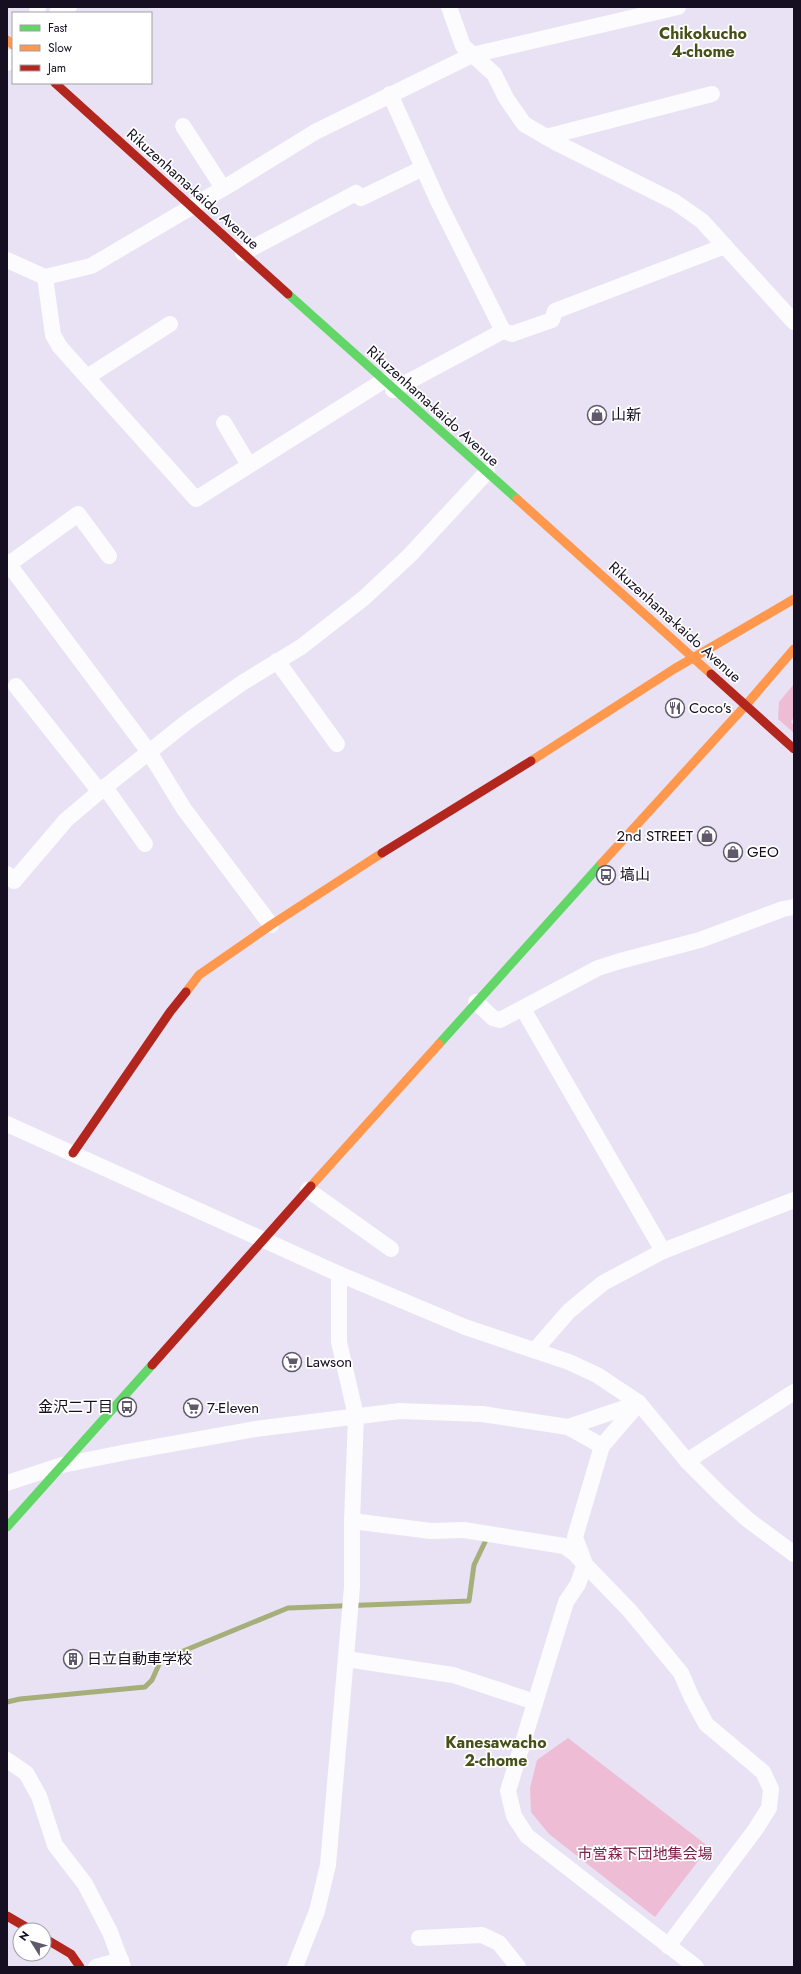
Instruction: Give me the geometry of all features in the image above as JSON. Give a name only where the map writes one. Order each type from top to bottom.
[{"type":"main road","name":"Rikuzenhama-kaido Avenue","points":[[56,84],[388,385],[487,472],[794,749]]},
{"type":"main road","points":[[73,1153],[170,1012],[200,975],[271,925],[368,862],[544,753],[692,658],[794,599]]},
{"type":"main road","points":[[7,1527],[476,1002],[746,705],[794,650]]},
{"type":"main road","points":[[7,1916],[17,1922]]},
{"type":"main road","points":[[52,1943],[71,1954],[80,1967]]},
{"type":"street","points":[[59,12],[69,7]]},
{"type":"street","points":[[449,7],[463,46],[494,74],[506,98],[524,124],[546,137],[675,202],[702,221],[794,322]]},
{"type":"street","points":[[7,260],[45,277],[91,266],[315,132],[472,55],[678,7]]},
{"type":"street","points":[[390,94],[423,168],[503,331]]},
{"type":"street","points":[[546,137],[712,94]]},
{"type":"street","points":[[183,126],[223,188]]},
{"type":"street","points":[[243,253],[356,193],[361,198],[423,168]]},
{"type":"street","points":[[45,277],[53,335],[60,347],[196,498],[249,465],[388,385],[503,331],[512,334],[552,320],[556,311],[725,246]]},
{"type":"street","points":[[87,377],[170,324]]},
{"type":"street","points":[[224,423],[249,465]]},
{"type":"street","points":[[7,874],[14,881],[66,820],[188,721],[301,647],[364,598],[410,555],[487,472]]},
{"type":"street","points":[[109,556],[78,514],[8,563],[149,752],[184,809],[271,925]]},
{"type":"street","points":[[277,662],[337,744]]},
{"type":"street","points":[[16,686],[103,790],[145,844]]},
{"type":"street","points":[[476,1002],[493,1018],[500,1020],[598,968],[700,940],[783,908],[794,907]]},
{"type":"street","points":[[523,1009],[663,1251]]},
{"type":"street","points":[[7,1124],[189,1207],[265,1239],[339,1274],[465,1327],[569,1362],[597,1375],[639,1403],[687,1460],[747,1519],[794,1554]]},
{"type":"street","points":[[308,1190],[391,1249]]},
{"type":"street","points":[[535,1350],[569,1312],[602,1283],[663,1251],[794,1200]]},
{"type":"street","points":[[295,1967],[317,1911],[328,1865],[352,1587],[352,1521],[356,1416],[339,1342],[339,1274]]},
{"type":"street","points":[[687,1460],[794,1392]]},
{"type":"street","points":[[568,1427],[639,1403]]},
{"type":"street","points":[[639,1403],[602,1446],[575,1538],[585,1564],[578,1584],[566,1602],[508,1791],[514,1816],[527,1836],[696,1967]]},
{"type":"street","points":[[7,1483],[62,1465],[255,1429],[400,1411],[482,1414],[568,1427],[602,1446]]},
{"type":"street","points":[[352,1521],[431,1531],[464,1530],[564,1546],[585,1564],[630,1611],[681,1674],[706,1724],[763,1772],[771,1789],[770,1808],[668,1946]]},
{"type":"street","points":[[346,1659],[453,1675],[535,1702]]},
{"type":"street","points":[[7,1760],[26,1773],[39,1796],[56,1845],[85,1884],[110,1932],[122,1963],[96,1967]]},
{"type":"street","points":[[419,1938],[482,1935],[499,1943],[518,1967]]},
{"type":"green space","points":[[794,684],[794,717],[791,722],[794,725],[794,733],[778,719],[779,702]]},
{"type":"green space","name":"市営森下団地集会場","points":[[568,1738],[709,1847],[655,1917],[549,1834],[531,1812],[530,1788],[537,1760]]},
{"type":"waterway","points":[[7,1702],[20,1699],[145,1687],[152,1680],[160,1662],[288,1608],[469,1601],[474,1565],[485,1542]]},
{"type":"traffic: fast","points":[[288,294],[517,499]]},
{"type":"traffic: fast","points":[[439,1044],[602,863]]},
{"type":"traffic: fast","points":[[7,1527],[152,1365]]},
{"type":"traffic: slow","points":[[7,40],[12,44]]},
{"type":"traffic: slow","points":[[517,499],[711,674]]},
{"type":"traffic: slow","points":[[531,761],[674,669],[794,599]]},
{"type":"traffic: slow","points":[[602,863],[746,705],[794,649]]},
{"type":"traffic: slow","points":[[186,992],[199,975],[271,925],[382,853]]},
{"type":"traffic: slow","points":[[311,1186],[439,1044]]},
{"type":"traffic: jam","points":[[56,84],[288,294]]},
{"type":"traffic: jam","points":[[711,674],[794,749]]},
{"type":"traffic: jam","points":[[382,853],[531,761]]},
{"type":"traffic: jam","points":[[73,1153],[170,1012],[186,992]]},
{"type":"traffic: jam","points":[[152,1365],[311,1186]]},
{"type":"traffic: jam","points":[[7,1916],[17,1922]]},
{"type":"traffic: jam","points":[[52,1943],[71,1954],[80,1967]]},
{"type":"place","name":"山新","points":[[597,415]]},
{"type":"place","name":"Coco's","points":[[675,708]]},
{"type":"place","name":"2nd STREET","points":[[707,836]]},
{"type":"place","name":"GEO","points":[[733,852]]},
{"type":"place","name":"塙山","points":[[606,875]]},
{"type":"place","name":"Lawson","points":[[292,1362]]},
{"type":"place","name":"金沢二丁目","points":[[127,1407]]},
{"type":"place","name":"7-Eleven","points":[[193,1408]]},
{"type":"place","name":"日立自動車学校","points":[[73,1659]]},
{"type":"district","name":"Chikokucho 4-chome","points":[[703,42]]},
{"type":"district","name":"Kanesawacho 2-chome","points":[[496,1751]]}]
